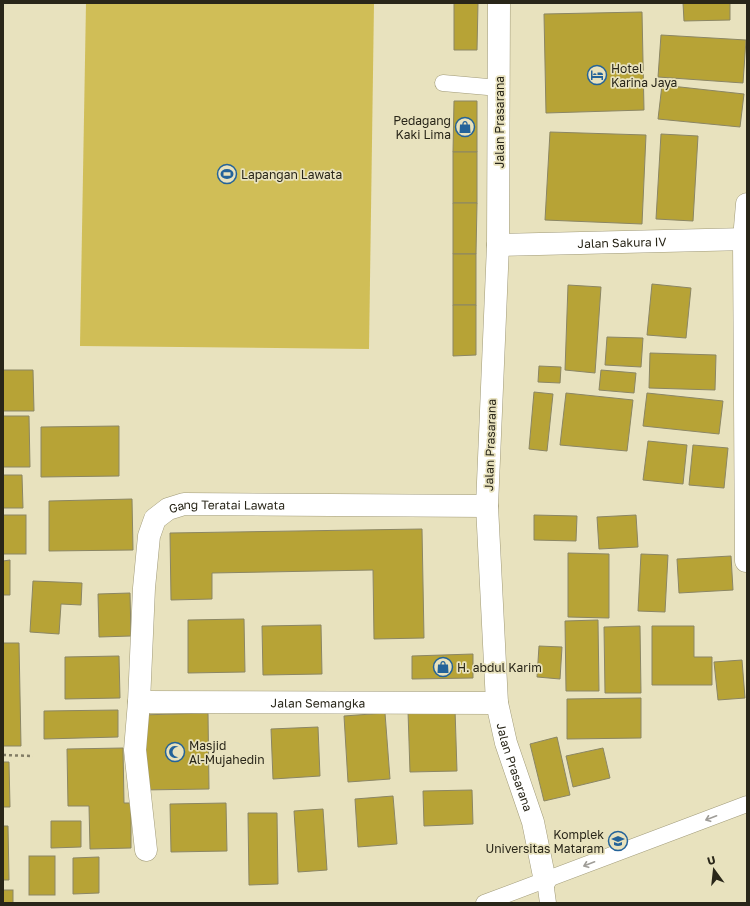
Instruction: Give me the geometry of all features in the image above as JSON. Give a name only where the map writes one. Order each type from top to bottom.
[{"type":"street","name":"Jalan Prasarana","points":[[499,3],[498,245],[487,506],[497,703],[506,743],[533,822],[545,881]]},
{"type":"street","points":[[746,561],[747,204]]},
{"type":"street","name":"Jalan Sakura IV","points":[[498,245],[746,239]]},
{"type":"street","name":"Gang Teratai Lawata","points":[[146,850],[134,750],[139,702],[144,588],[149,536],[155,519],[168,509],[184,504],[487,506]]},
{"type":"street","name":"Jalan Semangka","points":[[139,702],[497,703]]},
{"type":"lane","points":[[444,84],[499,88]]},
{"type":"lane","points":[[484,903],[747,804]]},
{"type":"lane","points":[[545,881],[548,903]]},
{"type":"path","points":[[3,756],[33,756]]},
{"type":"shaded area","name":"Lapangan Lawata","points":[[86,3],[374,3],[369,349],[80,346]]},
{"type":"building","points":[[454,3],[478,3],[477,50],[454,50]]},
{"type":"building","points":[[683,3],[730,3],[730,20],[684,21]]},
{"type":"building","points":[[642,12],[644,110],[546,113],[544,14]]},
{"type":"building","points":[[661,35],[746,40],[743,83],[658,77]]},
{"type":"building","points":[[662,85],[744,94],[740,127],[658,119]]},
{"type":"building","name":"Pedagang Kaki Lima","points":[[454,101],[477,101],[477,152],[453,152]]},
{"type":"building","points":[[550,132],[646,135],[642,224],[545,220]]},
{"type":"building","points":[[661,134],[698,136],[693,221],[656,219]]},
{"type":"building","name":"Pedagang Kaki Lima","points":[[453,152],[477,152],[477,203],[453,203]]},
{"type":"building","points":[[453,203],[477,203],[476,254],[453,254]]},
{"type":"building","points":[[453,254],[476,254],[476,305],[453,305]]},
{"type":"building","points":[[652,284],[691,288],[686,338],[647,335]]},
{"type":"building","points":[[568,285],[601,287],[595,373],[565,370]]},
{"type":"building","points":[[453,305],[476,305],[476,355],[453,356]]},
{"type":"building","points":[[607,337],[643,338],[641,367],[605,365]]},
{"type":"building","points":[[650,353],[716,355],[715,390],[649,388]]},
{"type":"building","points":[[539,366],[561,367],[560,383],[538,382]]},
{"type":"building","points":[[3,370],[33,370],[34,411],[3,411]]},
{"type":"building","points":[[601,370],[636,373],[634,393],[599,390]]},
{"type":"building","points":[[534,392],[553,394],[547,451],[529,449]]},
{"type":"building","points":[[566,393],[633,400],[627,451],[560,445]]},
{"type":"building","points":[[647,393],[723,401],[719,434],[643,426]]},
{"type":"building","points":[[3,416],[29,416],[30,467],[3,467]]},
{"type":"building","points":[[119,426],[119,476],[41,477],[41,427]]},
{"type":"building","points":[[648,441],[687,445],[683,484],[643,480]]},
{"type":"building","points":[[693,445],[728,448],[724,488],[689,485]]},
{"type":"building","points":[[3,475],[22,475],[23,508],[3,508]]},
{"type":"building","points":[[132,499],[133,550],[49,551],[49,501]]},
{"type":"building","points":[[3,515],[26,515],[26,554],[3,554]]},
{"type":"building","points":[[534,515],[577,516],[576,541],[534,540]]},
{"type":"building","points":[[636,515],[638,547],[599,549],[597,517]]},
{"type":"building","points":[[422,529],[424,638],[374,639],[373,570],[212,573],[212,599],[171,600],[170,533]]},
{"type":"building","points":[[568,553],[609,554],[609,618],[568,617]]},
{"type":"building","points":[[641,554],[668,555],[665,612],[638,611]]},
{"type":"building","points":[[731,556],[733,590],[679,593],[677,559]]},
{"type":"building","points":[[10,560],[10,595],[3,595],[3,561]]},
{"type":"building","points":[[33,581],[82,583],[81,605],[61,604],[59,634],[30,632]]},
{"type":"building","points":[[130,593],[131,636],[99,637],[98,594]]},
{"type":"building","points":[[244,619],[245,672],[188,673],[188,620]]},
{"type":"building","points":[[598,620],[599,691],[566,691],[565,621]]},
{"type":"building","points":[[321,625],[322,674],[263,675],[262,626]]},
{"type":"building","points":[[640,626],[641,693],[605,693],[604,627]]},
{"type":"building","points":[[652,626],[694,626],[694,657],[712,657],[712,685],[652,685]]},
{"type":"building","points":[[3,643],[19,643],[21,746],[3,746]]},
{"type":"building","points":[[539,646],[562,647],[560,679],[537,677]]},
{"type":"building","name":"H. abdul Karim","points":[[473,654],[473,678],[412,679],[412,656]]},
{"type":"building","points":[[119,656],[120,698],[65,699],[65,657]]},
{"type":"building","points":[[742,660],[745,698],[718,700],[714,662]]},
{"type":"building","points":[[641,698],[641,738],[567,739],[567,699]]},
{"type":"building","points":[[455,709],[457,771],[410,772],[408,711]]},
{"type":"building","points":[[118,710],[118,737],[44,739],[44,711]]},
{"type":"building","name":"Masjid Al-Mujahedin","points":[[208,713],[209,789],[142,790],[141,715]]},
{"type":"building","points":[[385,713],[390,779],[348,782],[344,716]]},
{"type":"building","points":[[318,727],[320,776],[273,779],[271,729]]},
{"type":"building","points":[[557,737],[570,795],[544,801],[530,744]]},
{"type":"building","points":[[123,748],[124,803],[131,803],[131,848],[90,849],[89,806],[68,806],[67,749]]},
{"type":"building","points":[[603,748],[610,778],[573,787],[566,756]]},
{"type":"building","points":[[3,762],[9,762],[10,807],[3,807]]},
{"type":"building","points":[[472,790],[473,824],[424,826],[423,791]]},
{"type":"building","points":[[393,796],[397,844],[358,847],[355,799]]},
{"type":"building","points":[[226,803],[227,851],[171,852],[170,804]]},
{"type":"building","points":[[323,809],[327,870],[298,872],[294,811]]},
{"type":"building","points":[[248,813],[277,813],[278,884],[249,885]]},
{"type":"building","points":[[51,821],[81,821],[81,847],[51,848]]},
{"type":"building","points":[[3,826],[8,826],[9,880],[3,880]]},
{"type":"building","points":[[29,856],[55,856],[55,895],[29,895]]},
{"type":"building","points":[[99,857],[99,893],[73,894],[73,858]]},
{"type":"building","points":[[3,890],[13,890],[13,903],[3,903]]},
{"type":"place","name":"Hotel Karina Jaya","points":[[597,75]]},
{"type":"place","name":"Pedagang Kaki Lima","points":[[465,127]]},
{"type":"place","name":"Lapangan Lawata","points":[[227,174]]},
{"type":"place","name":"H. abdul Karim","points":[[443,667]]},
{"type":"place","name":"Masjid Al-Mujahedin","points":[[175,752]]},
{"type":"place","name":"Komplek Universitas Mataram","points":[[618,841]]}]
